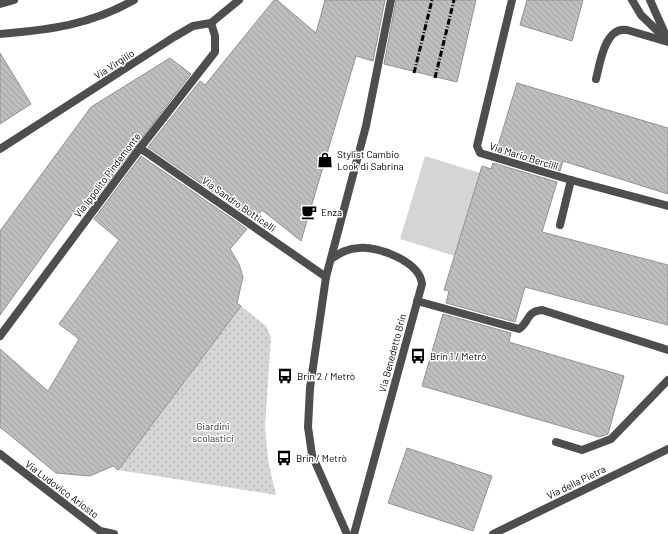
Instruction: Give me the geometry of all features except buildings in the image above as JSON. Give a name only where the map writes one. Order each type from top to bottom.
[{"type":"street","points":[[0,4],[14,0]]},
{"type":"street","points":[[0,34],[50,30],[80,23],[118,9],[134,0]]},
{"type":"street","name":"Via Virgilio","points":[[0,149],[174,37],[193,26],[211,23],[239,0]]},
{"type":"street","points":[[347,534],[312,455],[308,427],[310,388],[326,277],[366,126],[390,0]]},
{"type":"street","name":"Via Mario Bercilli","points":[[512,0],[478,146],[480,153],[571,180],[668,206]]},
{"type":"street","points":[[632,0],[641,15],[668,41]]},
{"type":"street","points":[[650,0],[668,41]]},
{"type":"street","name":"Via Ippolito Pindemonte","points":[[0,336],[140,148],[215,52],[215,36],[211,23]]},
{"type":"street","points":[[596,79],[607,42],[616,31],[622,29],[668,41]]},
{"type":"street","name":"Via Sandro Botticelli","points":[[140,148],[326,277]]},
{"type":"street","points":[[560,225],[571,180]]},
{"type":"street","name":"Via Benedetto Brin","points":[[331,259],[342,252],[359,248],[369,248],[398,257],[418,271],[422,284],[354,534]]},
{"type":"street","points":[[417,301],[519,329],[523,326],[529,314],[534,311],[542,310],[668,350]]},
{"type":"street","points":[[556,442],[582,450],[611,439],[668,380]]},
{"type":"street","name":"Via della Pietra","points":[[493,534],[668,449]]},
{"type":"street","name":"Via Ludovico Ariosto","points":[[0,454],[99,533],[114,534]]},
{"type":"green space","points":[[425,156],[480,173],[455,256],[400,239]]},
{"type":"green space","name":"Giardini scolastici","points":[[241,306],[266,326],[271,337],[265,426],[268,460],[276,495],[118,470]]},
{"type":"railway","points":[[414,73],[432,0]]},
{"type":"railway","points":[[435,78],[454,0]]},
{"type":"place","name":"Stylist Cambio Look di Sabrina","points":[[325,160]]},
{"type":"place","name":"Enza","points":[[309,212]]},
{"type":"place","name":"Brin 1 / Metrò","points":[[418,356]]},
{"type":"place","name":"Brin 2 / Metrò","points":[[285,376]]},
{"type":"place","name":"Brin / Metrò","points":[[284,458]]}]
